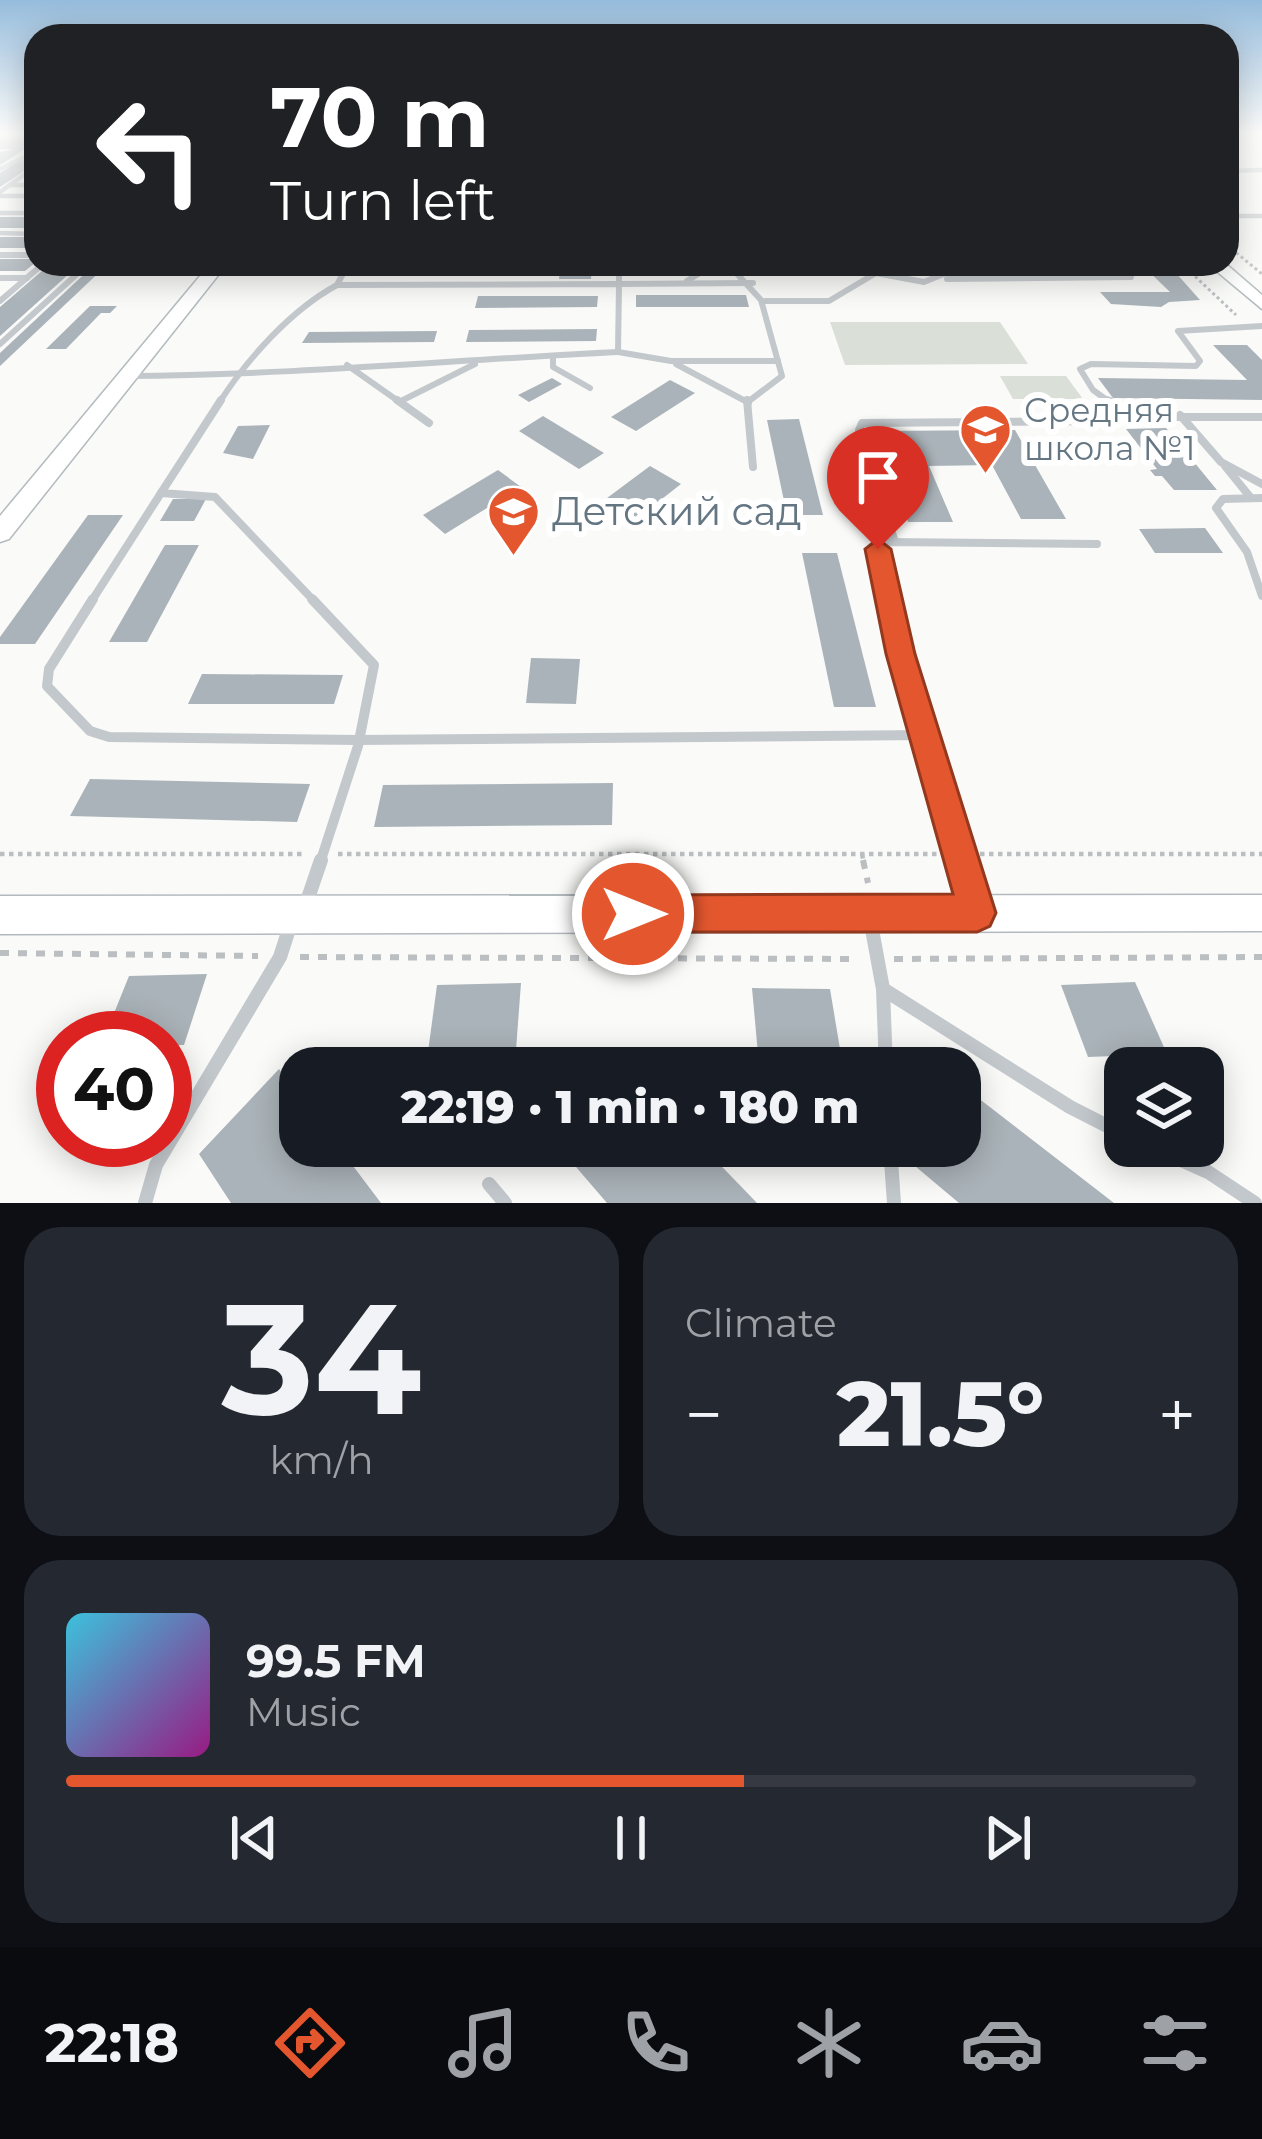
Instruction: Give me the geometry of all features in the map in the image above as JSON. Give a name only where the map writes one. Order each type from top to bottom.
[{"type":"street","points":[[0,533],[209,276]]},
{"type":"street","points":[[1230,276],[1262,304]]},
{"type":"street","points":[[0,915],[1262,913]]},
{"type":"lane","points":[[0,301],[29,276]]},
{"type":"lane","points":[[0,344],[75,276]]},
{"type":"lane","points":[[337,285],[342,276]]},
{"type":"lane","points":[[618,352],[620,276]]},
{"type":"lane","points":[[682,284],[695,276]]},
{"type":"lane","points":[[743,276],[765,302],[778,361],[779,382],[749,401]]},
{"type":"lane","points":[[765,302],[829,301],[871,276]]},
{"type":"lane","points":[[886,276],[909,283],[1130,276]]},
{"type":"lane","points":[[946,279],[950,276]]},
{"type":"lane","points":[[1030,276],[1039,279]]},
{"type":"lane","points":[[0,278],[27,278]]},
{"type":"lane","points":[[753,284],[337,285],[315,297],[238,375],[49,669],[47,686],[90,731],[109,737],[358,740],[926,735]]},
{"type":"lane","points":[[1262,326],[1178,331],[1200,361],[1196,366],[1090,364],[1080,369],[1096,396],[1120,410],[1262,417]]},
{"type":"lane","points":[[127,376],[238,375],[618,352],[671,361],[778,361]]},
{"type":"lane","points":[[554,356],[553,367],[590,388]]},
{"type":"lane","points":[[399,402],[482,360]]},
{"type":"lane","points":[[671,361],[749,401]]},
{"type":"lane","points":[[347,365],[429,423]]},
{"type":"lane","points":[[749,401],[754,467]]},
{"type":"lane","points":[[895,542],[859,430],[862,422],[1108,421],[1120,410]]},
{"type":"lane","points":[[1180,415],[1257,498]]},
{"type":"lane","points":[[1221,462],[1262,484]]},
{"type":"lane","points":[[146,1203],[156,1166],[280,957],[322,854],[375,678],[374,665],[215,497],[161,493]]},
{"type":"lane","points":[[1257,498],[1223,499],[1216,502],[1216,508],[1246,552],[1262,596]]},
{"type":"lane","points":[[977,913],[877,555],[882,544],[895,542],[1096,544]]},
{"type":"lane","points":[[869,913],[883,988],[885,1047]]},
{"type":"lane","points":[[883,988],[1104,1124]]},
{"type":"lane","points":[[891,1167],[894,1203]]},
{"type":"lane","points":[[1197,1167],[1255,1203]]},
{"type":"lane","points":[[489,1184],[506,1203]]},
{"type":"path","points":[[1195,276],[1249,327]]},
{"type":"path","points":[[0,854],[1262,854]]},
{"type":"path","points":[[0,953],[1262,956]]},
{"type":"shaded area","points":[[830,322],[1000,322],[1028,364],[845,365]]},
{"type":"shaded area","points":[[1000,376],[1066,376],[1083,399],[1013,399]]},
{"type":"building","points":[[0,217],[24,217],[24,228],[0,228]]},
{"type":"building","points":[[0,237],[24,237],[24,248],[0,248]]},
{"type":"building","points":[[0,259],[24,259],[24,271],[0,271]]},
{"type":"building","points":[[36,276],[67,276],[0,336],[0,307]]},
{"type":"building","points":[[82,276],[95,276],[0,366],[0,353]]},
{"type":"building","points":[[559,276],[591,276],[591,279]]},
{"type":"building","points":[[1153,276],[1179,276],[1200,300],[1161,307],[1111,304],[1100,292],[1170,292]]},
{"type":"building","points":[[636,295],[746,295],[749,307],[636,307]]},
{"type":"building","points":[[478,296],[598,296],[597,307],[475,308]]},
{"type":"building","points":[[90,306],[117,306],[110,313],[101,313],[66,349],[46,349]]},
{"type":"building","points":[[597,329],[596,341],[466,342],[469,330]]},
{"type":"building","points":[[437,331],[434,342],[302,343],[309,332]]},
{"type":"building","points":[[1213,345],[1247,345],[1262,360],[1262,400],[1113,398],[1098,378],[1247,380]]},
{"type":"building","points":[[552,378],[562,384],[529,402],[518,395]]},
{"type":"building","points":[[670,380],[695,393],[636,431],[611,417]]},
{"type":"building","points":[[543,416],[604,453],[579,469],[519,431]]},
{"type":"building","points":[[799,419],[823,515],[787,515],[767,420]]},
{"type":"building","points":[[270,425],[253,459],[223,453],[238,426]]},
{"type":"building","points":[[1166,428],[1217,490],[1174,490],[1150,470],[1157,469],[1126,429]]},
{"type":"building","points":[[1015,430],[1066,519],[1021,519],[992,465],[929,466],[953,522],[908,522],[875,431]]},
{"type":"building","points":[[650,466],[681,484],[630,524],[599,504]]},
{"type":"building","points":[[498,470],[521,487],[445,534],[423,515]]},
{"type":"building","points":[[173,499],[206,499],[194,521],[160,521]]},
{"type":"building","points":[[88,515],[123,515],[35,644],[0,644],[0,637]]},
{"type":"building","points":[[1205,528],[1223,553],[1155,553],[1139,529]]},
{"type":"building","points":[[165,545],[199,545],[147,642],[109,642]]},
{"type":"building","points":[[802,553],[837,553],[876,707],[834,707]]},
{"type":"building","points":[[531,658],[580,659],[576,704],[526,703]]},
{"type":"building","points":[[202,674],[343,675],[334,704],[188,704]]},
{"type":"building","points":[[90,779],[310,784],[297,822],[70,816]]},
{"type":"building","points":[[613,783],[612,825],[374,827],[383,785]]},
{"type":"building","points":[[207,974],[192,1020],[192,1011],[115,1011],[129,976]]},
{"type":"building","points":[[1135,982],[1164,1047],[1104,1047],[1104,1056],[1088,1057],[1061,985]]},
{"type":"building","points":[[521,983],[516,1047],[429,1047],[437,985]]},
{"type":"building","points":[[752,988],[830,989],[840,1047],[757,1047]]},
{"type":"building","points":[[279,1069],[279,1167],[354,1167],[381,1203],[231,1203],[199,1154]]},
{"type":"building","points":[[981,1100],[1114,1203],[959,1203],[916,1167],[981,1167]]},
{"type":"building","points":[[576,1167],[722,1167],[757,1203],[607,1203]]},
{"type":"place","name":"Средняя школа №1","points":[[985,475]]},
{"type":"place","name":"Детский сад","points":[[513,557]]},
{"type":"route","points":[[633,914],[977,913],[901,654],[878,549]]}]
